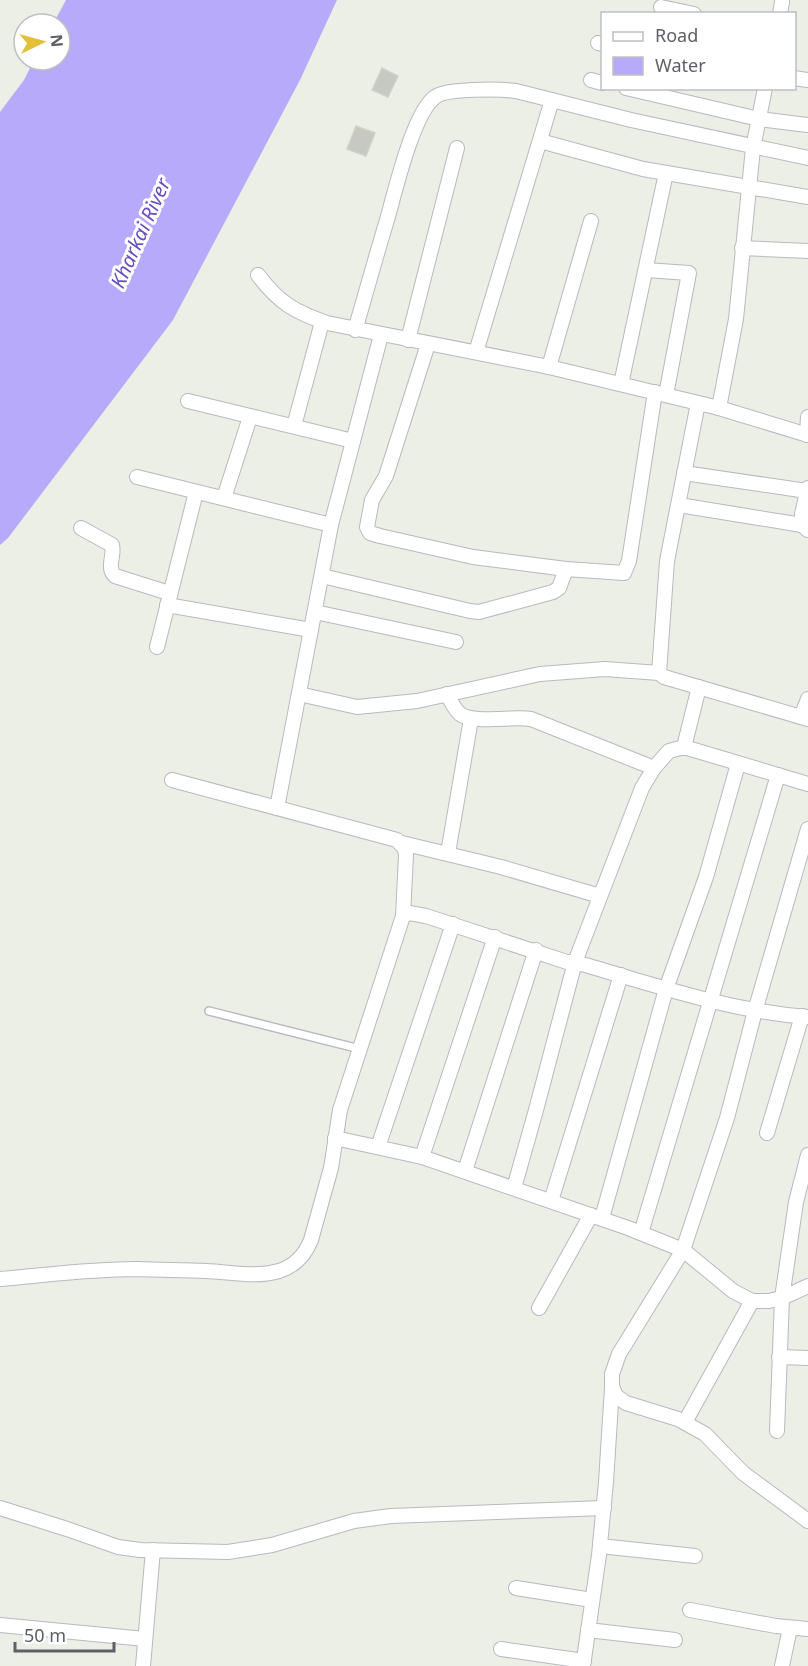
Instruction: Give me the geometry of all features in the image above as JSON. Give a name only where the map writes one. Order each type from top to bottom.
[{"type":"street","points":[[661,7],[685,12]]},
{"type":"street","points":[[355,330],[408,150],[429,103],[436,96],[447,93],[501,89],[753,148],[808,158]]},
{"type":"street","points":[[635,90],[759,119],[808,125]]},
{"type":"street","points":[[719,408],[736,319],[753,148],[765,90]]},
{"type":"street","points":[[476,352],[552,100]]},
{"type":"street","points":[[540,141],[642,169],[808,197]]},
{"type":"street","points":[[408,340],[457,148]]},
{"type":"street","points":[[621,384],[666,173]]},
{"type":"street","points":[[549,367],[591,220]]},
{"type":"street","points":[[742,248],[808,251]]},
{"type":"street","points":[[428,344],[386,476],[372,500],[367,527],[370,532],[473,557],[566,569],[624,573],[627,569],[661,393],[689,273],[646,270]]},
{"type":"street","points":[[258,275],[287,307],[322,322],[549,367],[661,393],[808,435],[808,417]]},
{"type":"street","points":[[294,426],[322,322]]},
{"type":"street","points":[[277,808],[331,525],[381,335]]},
{"type":"street","points":[[188,401],[353,441]]},
{"type":"street","points":[[659,673],[666,569],[698,403]]},
{"type":"street","points":[[224,498],[250,417]]},
{"type":"street","points":[[679,505],[805,527],[802,514],[808,490],[684,473]]},
{"type":"street","points":[[137,477],[331,525]]},
{"type":"street","points":[[156,647],[196,492]]},
{"type":"street","points":[[81,528],[112,545],[114,551],[111,569],[115,576],[168,599],[311,630]]},
{"type":"street","points":[[322,576],[436,605],[479,612],[553,592],[559,588],[566,569]]},
{"type":"street","points":[[315,612],[456,642]]},
{"type":"street","points":[[299,694],[357,707],[417,701],[540,674],[604,669],[659,673],[663,677],[805,718],[808,699]]},
{"type":"street","points":[[684,747],[699,687]]},
{"type":"street","points":[[447,694],[456,709],[471,719],[518,717],[531,719],[654,768]]},
{"type":"street","points":[[448,854],[471,719]]},
{"type":"street","points":[[514,1188],[575,962],[580,955],[642,788],[654,768],[669,751],[684,747],[808,784]]},
{"type":"street","points":[[539,1308],[597,1217],[666,989],[706,877],[738,764]]},
{"type":"street","points":[[641,1233],[778,775]]},
{"type":"street","points":[[172,780],[600,896]]},
{"type":"street","points":[[501,1649],[583,1663],[604,1508],[612,1374],[619,1354],[683,1250],[727,1118],[755,1011],[805,850],[808,829]]},
{"type":"street","points":[[0,1279],[93,1270],[181,1270],[253,1275],[292,1266],[307,1250],[331,1168],[340,1110],[404,916],[406,862],[402,843]]},
{"type":"street","points":[[404,916],[409,913],[453,924],[567,962],[575,962],[712,1001],[755,1011],[805,1016],[767,1133]]},
{"type":"street","points":[[378,1147],[453,924]]},
{"type":"street","points":[[422,1157],[495,937]]},
{"type":"street","points":[[465,1172],[536,950]]},
{"type":"street","points":[[551,1201],[621,975]]},
{"type":"street","points":[[335,1138],[422,1157],[641,1233],[683,1250],[733,1291],[752,1301],[782,1298],[808,1286]]},
{"type":"street","points":[[777,1431],[782,1298],[796,1202],[804,1184],[808,1155]]},
{"type":"street","points":[[685,1422],[752,1301]]},
{"type":"street","points":[[779,1357],[808,1358]]},
{"type":"street","points":[[612,1386],[616,1396],[626,1403],[685,1422],[705,1434],[743,1473],[808,1521]]},
{"type":"street","points":[[0,1508],[118,1547],[228,1552],[273,1545],[354,1521],[391,1516],[604,1508]]},
{"type":"street","points":[[600,1546],[695,1556]]},
{"type":"street","points":[[143,1666],[153,1550]]},
{"type":"street","points":[[516,1588],[592,1600]]},
{"type":"street","points":[[690,1610],[790,1628],[808,1629]]},
{"type":"street","points":[[0,1625],[145,1639]]},
{"type":"street","points":[[782,1666],[790,1628]]},
{"type":"street","points":[[588,1630],[675,1640]]},
{"type":"lane","points":[[209,1011],[360,1049]]},
{"type":"water","name":"Kharkai River","points":[[66,0],[337,0],[300,80],[173,320],[8,538],[0,545],[0,112],[28,72],[72,72],[72,12],[60,12]]},
{"type":"building","points":[[382,68],[398,76],[388,97],[372,90]]},
{"type":"building","points":[[356,126],[375,133],[366,156],[347,149]]}]
